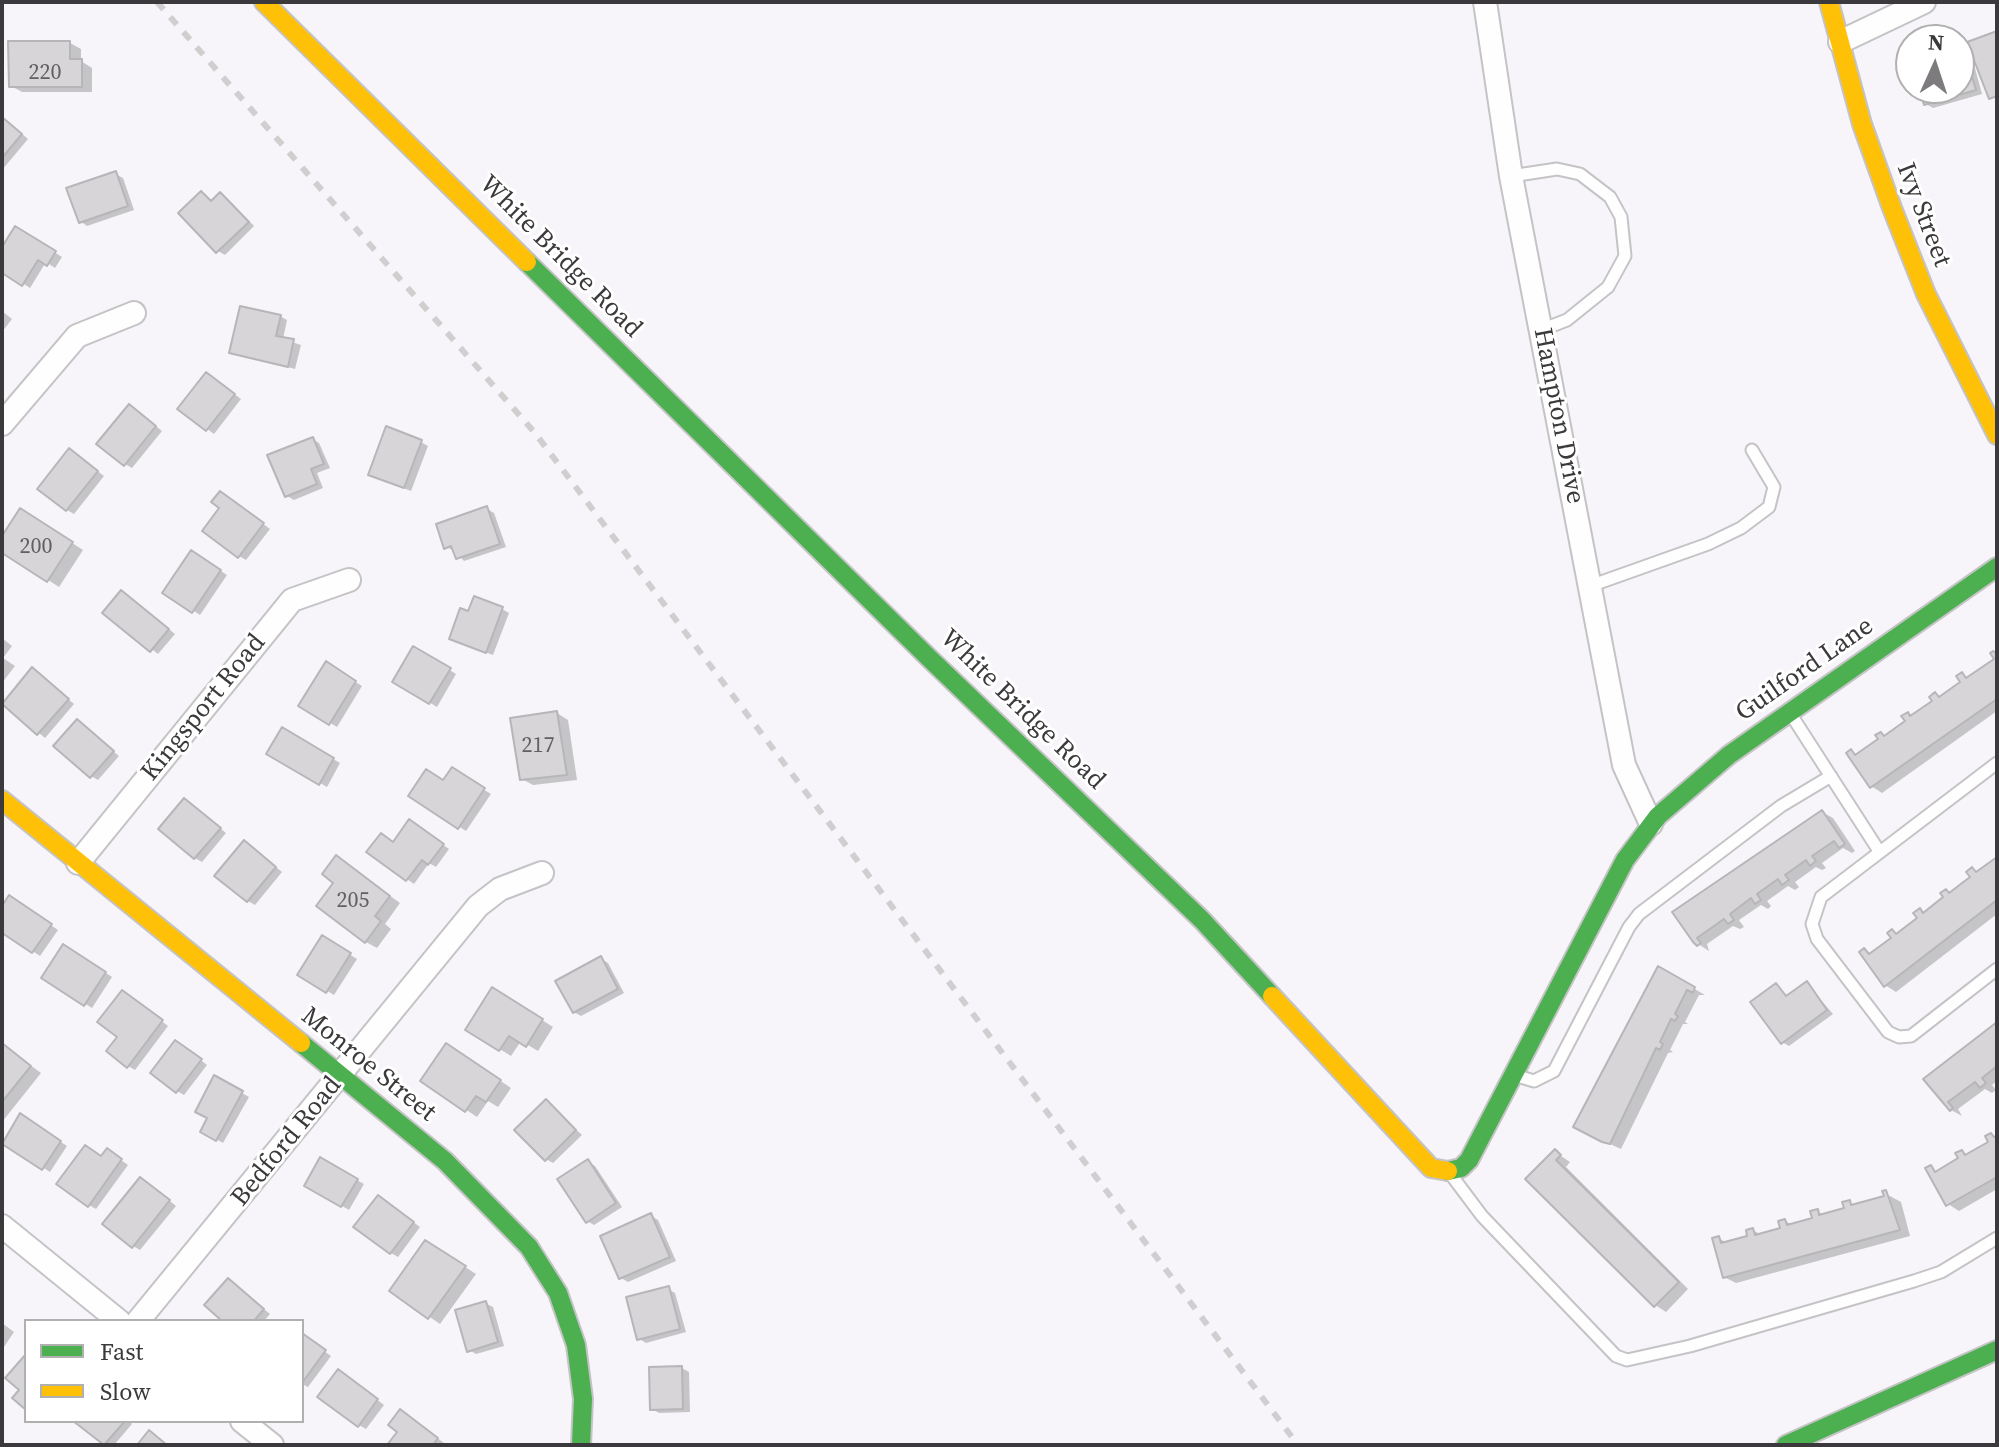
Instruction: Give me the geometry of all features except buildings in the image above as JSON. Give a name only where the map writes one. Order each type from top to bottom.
[{"type":"street","name":"White Bridge Road","points":[[264,2],[928,657],[1139,857],[1202,920],[1431,1168],[1449,1172]]},
{"type":"street","name":"Hampton Drive","points":[[1485,2],[1511,176],[1624,765],[1651,824]]},
{"type":"street","name":"Ivy Street","points":[[1829,2],[1862,124],[1897,222],[1951,348],[1997,435]]},
{"type":"street","points":[[1840,42],[1924,2]]},
{"type":"street","points":[[2,424],[77,336],[134,313]]},
{"type":"street","name":"Guilford Lane","points":[[1651,824],[1687,788],[1997,567]]},
{"type":"street","name":"Kingsport Road","points":[[78,863],[292,600],[349,580]]},
{"type":"street","name":"Monroe Street","points":[[2,800],[457,1171],[529,1247],[563,1306],[576,1345],[583,1399],[581,1445]]},
{"type":"street","points":[[1449,1172],[1461,1168],[1469,1160],[1625,860],[1651,824]]},
{"type":"street","name":"Bedford Road","points":[[140,1319],[478,906],[500,889],[542,873]]},
{"type":"street","points":[[2,1226],[117,1319]]},
{"type":"street","points":[[1786,1445],[1997,1350]]},
{"type":"street","points":[[244,1423],[272,1445]]},
{"type":"lane","points":[[1511,176],[1557,169],[1580,174],[1610,197],[1621,217],[1625,256],[1608,287],[1567,320],[1541,330]]},
{"type":"lane","points":[[1590,586],[1708,544],[1741,528],[1769,507],[1774,487],[1752,450]]},
{"type":"lane","points":[[1790,713],[1879,851]]},
{"type":"lane","points":[[1997,763],[1821,897],[1812,924],[1817,939],[1888,1032],[1899,1037],[1911,1036],[1997,969]]},
{"type":"lane","points":[[1513,1075],[1534,1081],[1554,1071],[1629,927],[1639,914],[1781,806],[1831,776]]},
{"type":"lane","points":[[1449,1172],[1482,1216],[1616,1356],[1627,1360],[1690,1346],[1914,1281],[1941,1272],[1997,1238]]},
{"type":"railway","points":[[157,2],[535,433],[1298,1445]]},
{"type":"traffic: fast","points":[[527,262],[928,657],[1202,920],[1272,996]]},
{"type":"traffic: fast","points":[[1448,1171],[1461,1168],[1469,1160],[1625,860],[1658,816],[1729,755],[1997,567]]},
{"type":"traffic: fast","points":[[301,1043],[445,1161],[529,1247],[558,1293],[576,1345],[583,1399],[581,1445]]},
{"type":"traffic: fast","points":[[1786,1445],[1997,1350]]},
{"type":"traffic: slow","points":[[264,2],[527,262]]},
{"type":"traffic: slow","points":[[1829,2],[1862,124],[1892,208],[1926,294],[1997,435]]},
{"type":"traffic: slow","points":[[2,800],[301,1043]]},
{"type":"traffic: slow","points":[[1272,996],[1431,1168],[1448,1171]]}]
